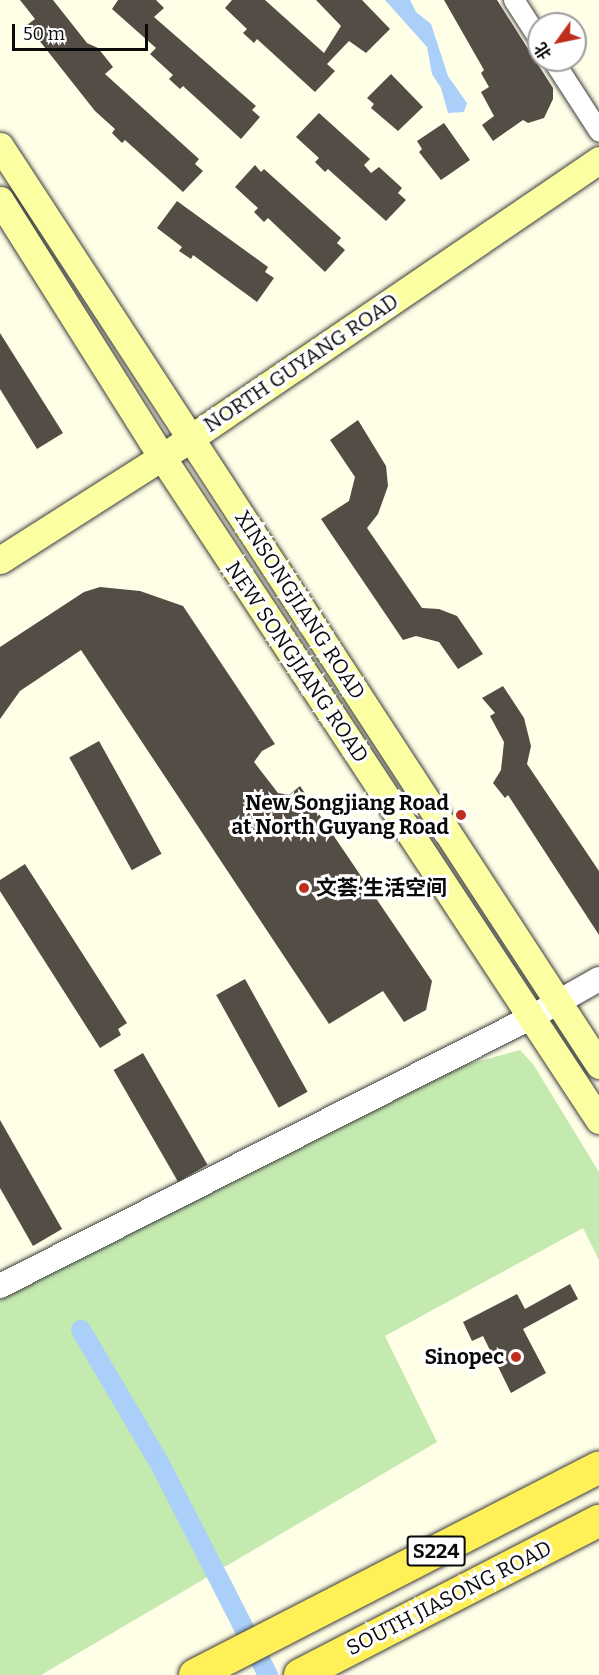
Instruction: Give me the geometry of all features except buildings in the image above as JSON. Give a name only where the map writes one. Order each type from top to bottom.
[{"type":"main road","name":"XINSONGJIANG ROAD","points":[[0,146],[599,1065]]},
{"type":"main road","name":"NORTH GUYANG ROAD","points":[[0,560],[191,438],[599,160]]},
{"type":"main road","name":"NEW SONGJIANG ROAD","points":[[0,200],[162,457],[599,1120]]},
{"type":"main road","name":"S224","points":[[195,1675],[599,1467]]},
{"type":"main road","name":"SOUTH JIASONG ROAD","points":[[303,1673],[599,1521]]},
{"type":"street","points":[[514,0],[527,20]]},
{"type":"street","points":[[561,72],[599,131]]},
{"type":"street","points":[[0,1286],[532,1017],[599,979]]},
{"type":"green space","points":[[520,1050],[533,1064],[599,1172],[599,1260],[583,1228],[385,1336],[437,1442],[41,1675],[0,1675],[0,1299],[462,1066]]},
{"type":"water","points":[[385,0],[410,0],[416,12],[431,24],[448,76],[467,103],[464,112],[448,113],[441,88],[432,74],[427,47]]},
{"type":"waterway","points":[[81,1330],[160,1464],[268,1675]]},
{"type":"place","name":"New Songjiang Road at North Guyang Road","points":[[461,815]]},
{"type":"place","name":"文荟·生活空间","points":[[304,888]]},
{"type":"place","name":"Sinopec","points":[[516,1357]]}]
